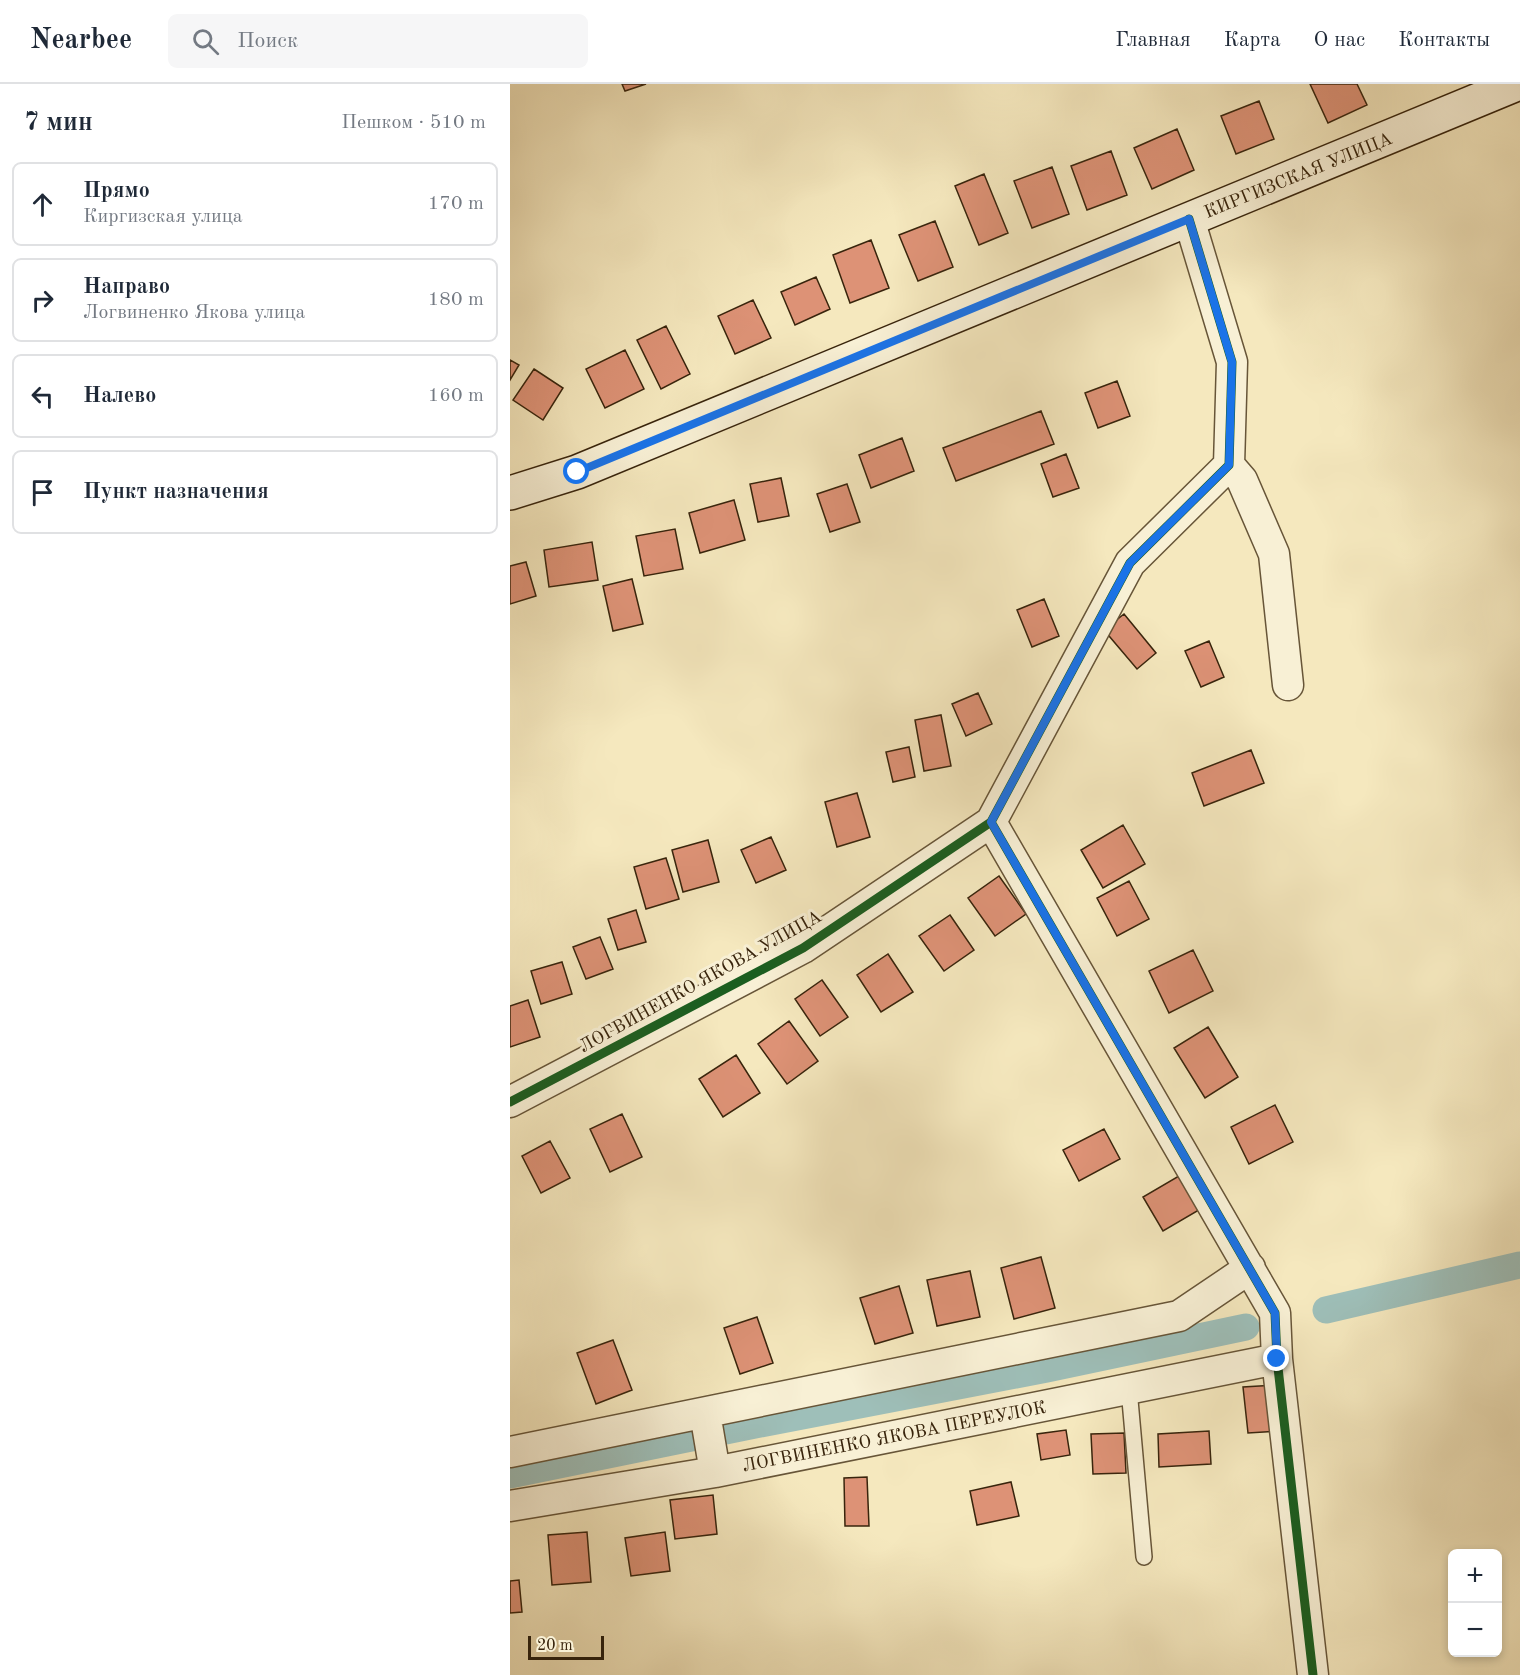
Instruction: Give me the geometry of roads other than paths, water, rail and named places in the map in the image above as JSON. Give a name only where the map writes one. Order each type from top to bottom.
[{"type":"main road","name":"КИРГИЗСКАЯ УЛИЦА","points":[[510,493],[577,472],[1517,84]]},
{"type":"street","points":[[1189,219],[1232,362],[1229,465],[1242,480],[1274,554],[1288,685]]},
{"type":"street","name":"ЛОГВИНЕНКО ЯКОВА УЛИЦА","points":[[510,1102],[803,948],[991,822],[1130,563],[1229,465]]},
{"type":"street","points":[[991,822],[1275,1313],[1277,1359],[1313,1675]]},
{"type":"street","points":[[510,1452],[1179,1316],[1250,1268]]},
{"type":"street","name":"ЛОГВИНЕНКО ЯКОВА ПЕРЕУЛОК","points":[[510,1506],[715,1472],[1277,1359]]},
{"type":"street","points":[[705,1413],[715,1472]]},
{"type":"lane","points":[[1129,1389],[1144,1557]]},
{"type":"waterway","points":[[1326,1310],[1520,1265]]},
{"type":"waterway","points":[[510,1475],[1047,1369],[1246,1327]]}]
